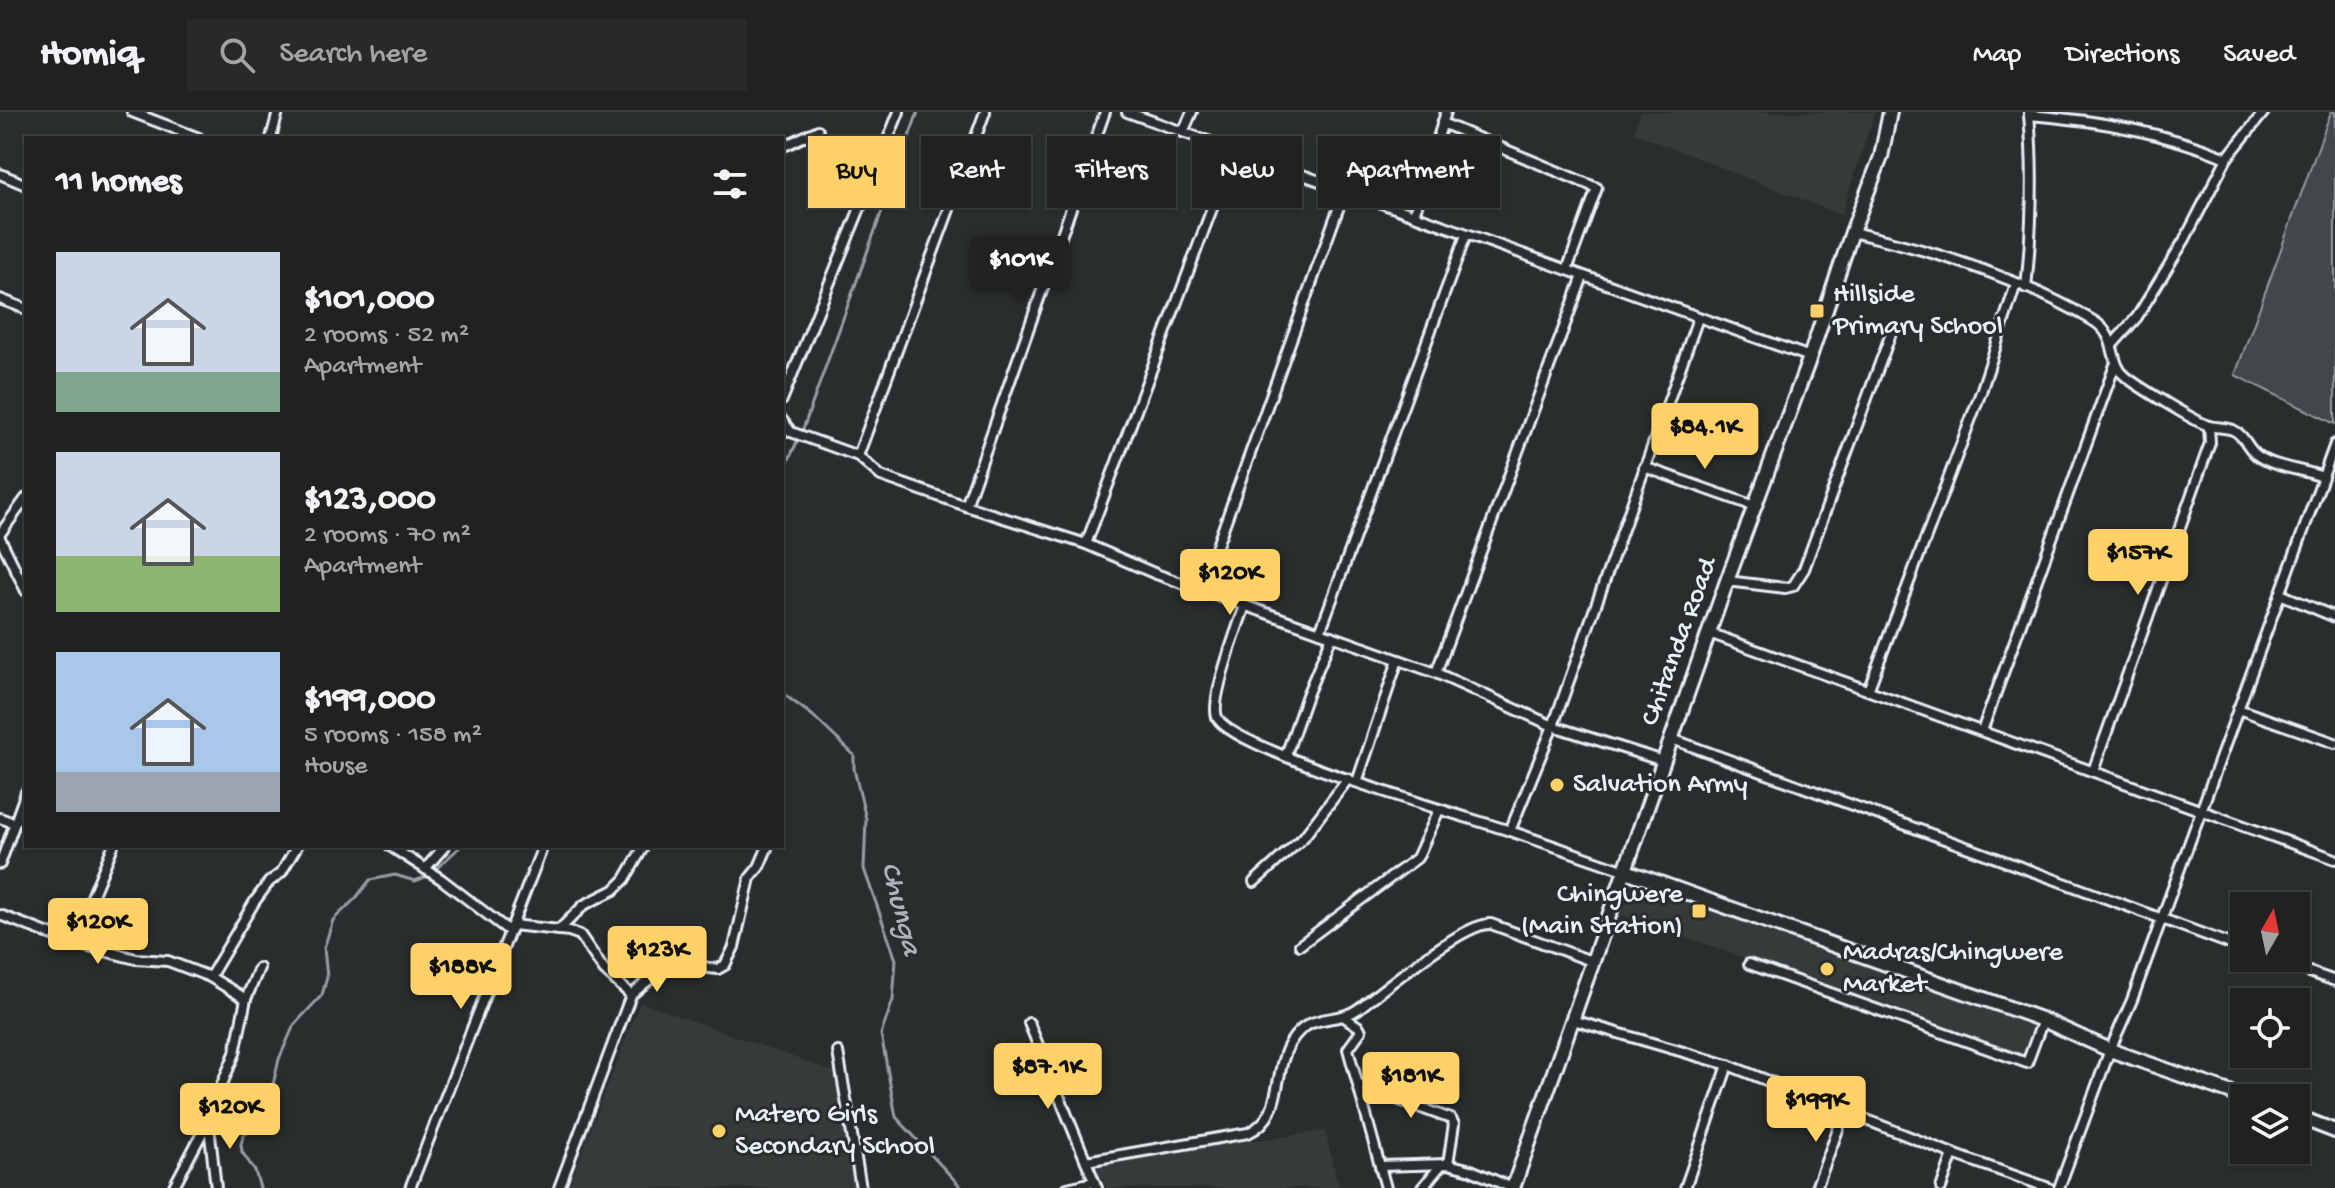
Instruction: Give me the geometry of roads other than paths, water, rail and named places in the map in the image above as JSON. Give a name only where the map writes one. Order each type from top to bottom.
[{"type":"street","points":[[132,112],[194,136]]},
{"type":"street","points":[[272,136],[278,112]]},
{"type":"street","points":[[784,395],[899,112]]},
{"type":"street","points":[[858,456],[985,112]]},
{"type":"street","points":[[966,506],[1105,112]]},
{"type":"street","points":[[1127,112],[1194,136]]},
{"type":"street","points":[[1183,132],[1192,112]]},
{"type":"street","points":[[1414,215],[1446,112]]},
{"type":"street","name":"Chitanda Road","points":[[1512,1188],[1881,157],[1890,112]]},
{"type":"street","points":[[2113,344],[2137,317],[2185,239],[2227,158],[2264,112]]},
{"type":"street","points":[[2026,288],[2031,252],[2032,201],[2029,114],[2086,120],[2163,135],[2227,158]]},
{"type":"street","points":[[1442,123],[1597,188],[1567,270]]},
{"type":"street","points":[[784,146],[818,130]]},
{"type":"street","points":[[0,174],[24,184]]},
{"type":"street","points":[[1086,544],[1212,208]]},
{"type":"street","points":[[1201,590],[1339,208]]},
{"type":"street","points":[[1395,208],[1810,357]]},
{"type":"street","points":[[1852,232],[1922,248],[2026,288],[2095,322],[2113,344],[2115,365],[1982,731]]},
{"type":"street","points":[[1320,632],[1466,235]]},
{"type":"street","points":[[1436,673],[1583,276]]},
{"type":"street","points":[[1869,688],[1990,369],[2016,284]]},
{"type":"street","points":[[0,299],[24,308]]},
{"type":"street","points":[[1510,831],[1553,726],[1698,318]]},
{"type":"street","points":[[1727,581],[1785,588],[1793,586],[1852,443],[1893,328]]},
{"type":"street","points":[[2115,365],[2130,380],[2209,426],[2234,430],[2244,437],[2256,455],[2322,477]]},
{"type":"street","points":[[784,423],[791,432],[858,456],[881,476],[1086,544],[1201,590],[1436,673],[1553,726],[1663,761]]},
{"type":"street","points":[[2093,771],[2210,443],[2209,426]]},
{"type":"street","points":[[2059,1188],[2162,920],[2335,444]]},
{"type":"street","points":[[1644,467],[1754,506]]},
{"type":"street","points":[[24,501],[0,536],[24,587]]},
{"type":"street","points":[[2280,594],[2335,617]]},
{"type":"street","points":[[1245,606],[1215,708],[1217,719],[1225,727],[1252,743],[1439,810],[1626,871],[2043,1020],[2110,1050],[2230,1092]]},
{"type":"street","points":[[1709,633],[1869,688],[2335,859]]},
{"type":"street","points":[[1286,755],[1332,636]]},
{"type":"street","points":[[1254,882],[1303,838],[1352,780],[1398,660]]},
{"type":"street","points":[[2238,709],[2335,743]]},
{"type":"street","points":[[1672,739],[2230,944]]},
{"type":"street","points":[[0,864],[24,797]]},
{"type":"street","points":[[1300,945],[1417,858],[1439,810]]},
{"type":"street","points":[[0,818],[14,823]]},
{"type":"street","points":[[73,943],[112,848]]},
{"type":"street","points":[[210,977],[255,901],[269,882],[281,873],[296,848]]},
{"type":"street","points":[[393,848],[511,928],[559,930],[580,935],[604,970],[631,995]]},
{"type":"street","points":[[425,869],[443,848]]},
{"type":"street","points":[[410,1188],[542,848]]},
{"type":"street","points":[[559,930],[584,905],[614,890],[625,879],[643,848]]},
{"type":"street","points":[[559,1188],[631,995],[678,961],[718,969],[725,965],[734,947],[750,878],[767,848]]},
{"type":"street","points":[[0,915],[73,943],[136,959],[168,961],[210,977],[246,999]]},
{"type":"street","points":[[1086,1161],[1248,1133],[1260,1127],[1274,1107],[1285,1053],[1292,1039],[1319,1019],[1354,1012],[1475,926],[1491,924],[1594,962]]},
{"type":"street","points":[[1749,964],[2027,1063],[2043,1020]]},
{"type":"street","points":[[173,1188],[235,1053],[246,999],[259,968]]},
{"type":"street","points":[[2310,972],[2335,981]]},
{"type":"street","points":[[1342,1015],[1361,1031],[1348,1049],[1386,1188]]},
{"type":"street","points":[[1573,1020],[1728,1065],[1953,1154],[2049,1188]]},
{"type":"street","points":[[1029,1023],[1095,1185],[1067,1188]]},
{"type":"street","points":[[838,1052],[861,1188]]},
{"type":"street","points":[[1685,1188],[1728,1065]]},
{"type":"street","points":[[1359,1085],[1451,1119],[1454,1124],[1445,1164],[1422,1188]]},
{"type":"street","points":[[1816,1188],[1845,1111]]},
{"type":"street","points":[[208,1117],[216,1188]]},
{"type":"street","points":[[2310,1121],[2335,1131]]},
{"type":"street","points":[[1941,1188],[1953,1154]]},
{"type":"street","points":[[1380,1166],[1445,1164],[1471,1170],[1512,1188]]},
{"type":"waterway","name":"Chunga","points":[[784,470],[803,429],[918,112]]},
{"type":"waterway","name":"Chunga","points":[[784,694],[812,715],[854,755],[854,769],[866,819],[864,869],[896,960],[893,1000],[881,1034],[896,1117],[962,1188]]},
{"type":"waterway","points":[[435,870],[459,848]]},
{"type":"waterway","points":[[260,1188],[255,1171],[242,1152],[243,1136],[265,1119],[279,1059],[294,1025],[322,995],[327,977],[324,948],[333,920],[370,880],[395,875],[415,881],[428,876]]},
{"type":"place","name":"Hillside Primary School","points":[[1817,311]]},
{"type":"place","name":"Salvation Army","points":[[1557,785]]},
{"type":"place","name":"Chingwere (Main Station)","points":[[1699,911]]},
{"type":"place","name":"Madras/Chingwere Market","points":[[1827,969]]},
{"type":"place","name":"Matero Girls Secondary School","points":[[719,1131]]}]
